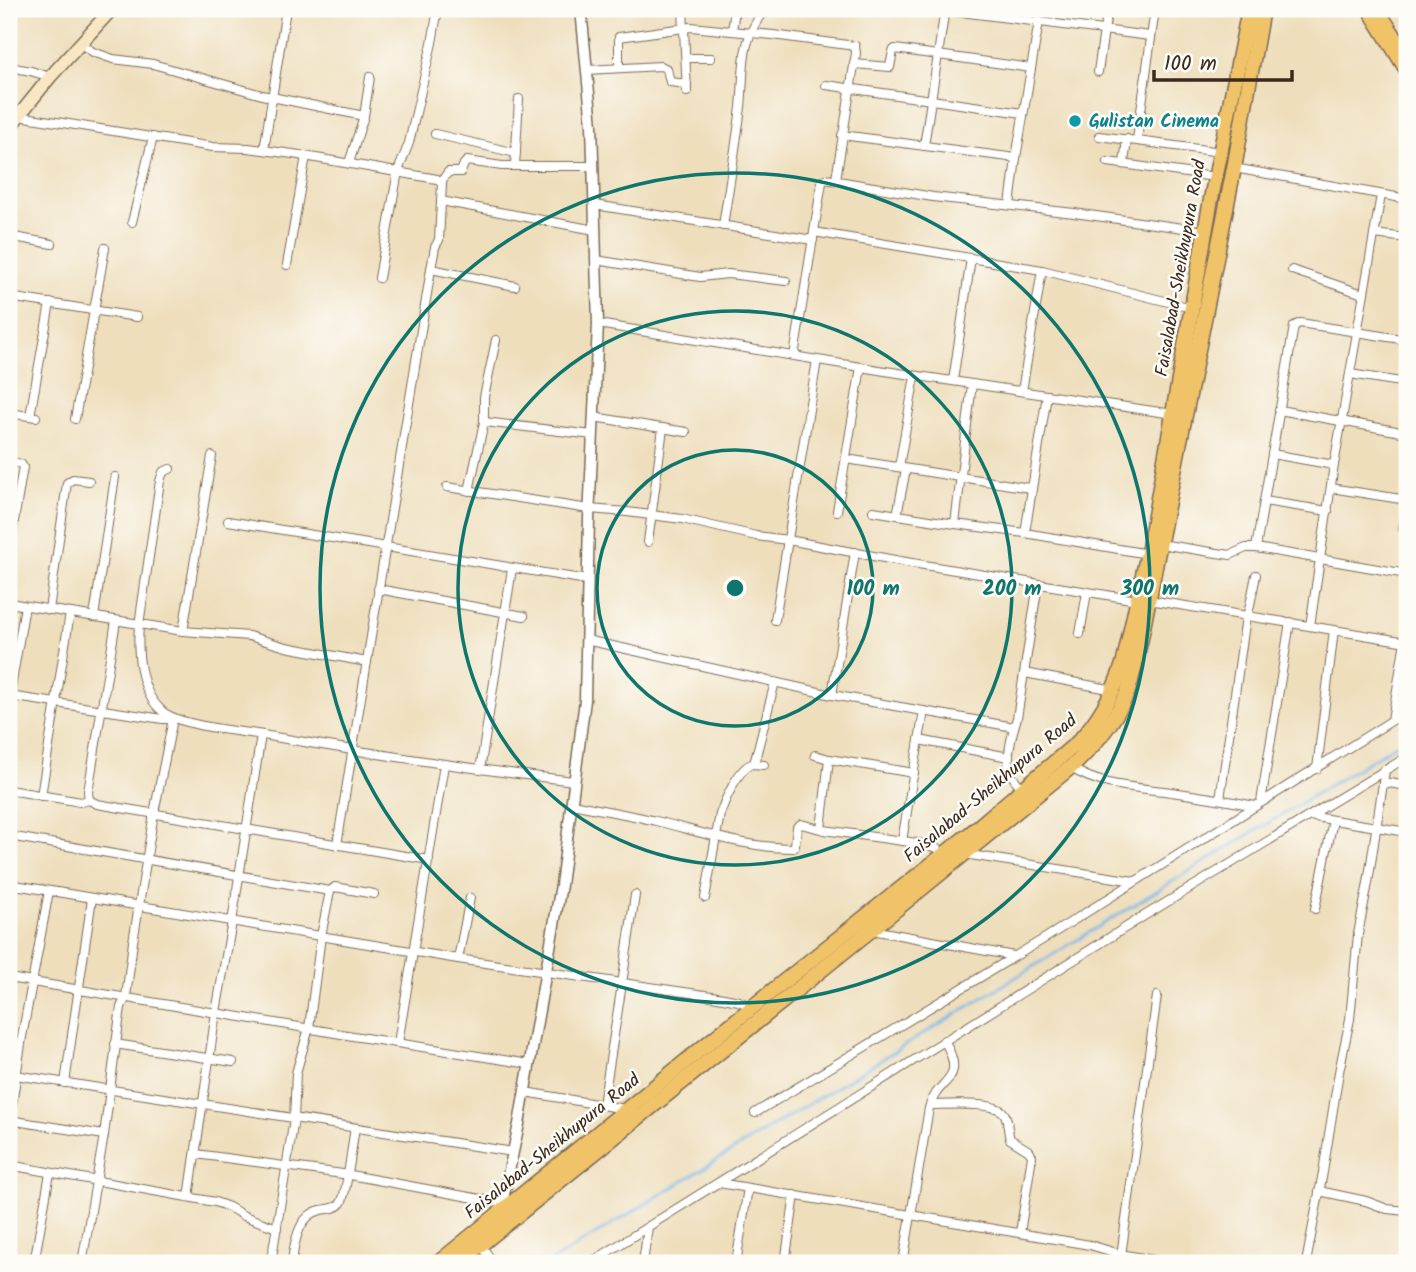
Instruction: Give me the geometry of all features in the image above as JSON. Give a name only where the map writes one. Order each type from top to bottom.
[{"type":"highway","name":"Faisalabad-Sheikhupura Road","points":[[458,1263],[501,1208],[945,854],[976,837],[1070,767],[1100,738],[1124,699],[1132,675],[1147,554],[1205,231],[1249,9]]},
{"type":"highway","name":"Faisalabad-Sheikhupura Road","points":[[438,1263],[478,1239],[872,930],[964,854],[976,837],[1023,789],[1092,728],[1102,713],[1124,661],[1160,544],[1234,168],[1262,9]]},
{"type":"main road","points":[[9,128],[79,43],[112,9]]},
{"type":"main road","points":[[1368,9],[1407,72]]},
{"type":"main road","points":[[1378,9],[1407,54]]},
{"type":"street","points":[[264,150],[286,9]]},
{"type":"street","points":[[379,278],[398,172],[409,143],[438,9]]},
{"type":"street","points":[[196,1154],[348,1175],[501,1208],[525,1092],[561,885],[585,700],[589,509],[598,324],[592,125],[582,9]]},
{"type":"street","points":[[587,70],[664,66],[670,82],[687,88],[683,9]]},
{"type":"street","points":[[732,31],[735,9]]},
{"type":"street","points":[[723,226],[741,105],[745,51],[750,32],[765,9]]},
{"type":"street","points":[[924,146],[939,55],[943,9],[1150,36]]},
{"type":"street","points":[[1098,72],[1108,9]]},
{"type":"street","points":[[1124,164],[1132,140],[1155,9]]},
{"type":"street","points":[[1010,205],[1039,21]]},
{"type":"street","points":[[620,68],[619,37],[684,27],[853,45],[856,50],[835,180]]},
{"type":"street","points":[[79,43],[93,52],[113,59],[153,64],[272,97],[364,116]]},
{"type":"street","points":[[854,64],[890,67],[895,49],[1031,68]]},
{"type":"street","points":[[686,58],[711,58]]},
{"type":"street","points":[[9,67],[50,77]]},
{"type":"street","points":[[349,163],[364,116],[370,76]]},
{"type":"street","points":[[826,85],[1023,113]]},
{"type":"street","points":[[515,166],[519,99]]},
{"type":"street","points":[[19,116],[213,147],[306,156],[437,179],[441,182]]},
{"type":"street","points":[[435,134],[516,153]]},
{"type":"street","points":[[842,135],[1016,158]]},
{"type":"street","points":[[1099,136],[1221,152]]},
{"type":"street","points":[[132,222],[153,137]]},
{"type":"street","points":[[287,265],[306,156]]},
{"type":"street","points":[[337,845],[430,269],[439,240],[441,182],[448,172],[461,172],[467,161],[515,166],[594,166]]},
{"type":"street","points":[[1108,162],[1216,177]]},
{"type":"street","points":[[1234,168],[1407,199]]},
{"type":"street","points":[[794,356],[822,182],[826,178],[933,197],[1205,231]]},
{"type":"street","points":[[1310,626],[1334,465],[1381,195]]},
{"type":"street","points":[[441,201],[596,230]]},
{"type":"street","points":[[595,205],[723,226],[813,236],[1042,270],[1192,308]]},
{"type":"street","points":[[1374,234],[1407,238]]},
{"type":"street","points":[[9,236],[52,244]]},
{"type":"street","points":[[75,419],[105,248]]},
{"type":"street","points":[[953,381],[971,258]]},
{"type":"street","points":[[596,260],[700,277],[728,274],[786,281]]},
{"type":"street","points":[[430,269],[515,286]]},
{"type":"street","points":[[1022,391],[1042,270]]},
{"type":"street","points":[[1292,270],[1363,294]]},
{"type":"street","points":[[9,297],[137,317]]},
{"type":"street","points":[[9,413],[33,417],[50,303]]},
{"type":"street","points":[[598,324],[915,376],[1173,414]]},
{"type":"street","points":[[1256,548],[1295,324],[1407,340]]},
{"type":"street","points":[[469,491],[484,422],[484,397],[496,340]]},
{"type":"street","points":[[775,620],[817,360]]},
{"type":"street","points":[[837,511],[861,367]]},
{"type":"street","points":[[1350,374],[1407,383]]},
{"type":"street","points":[[897,515],[915,376]]},
{"type":"street","points":[[956,524],[972,384]]},
{"type":"street","points":[[1025,533],[1030,488],[1047,395]]},
{"type":"street","points":[[1279,410],[1407,433]]},
{"type":"street","points":[[594,417],[686,432]]},
{"type":"street","points":[[484,422],[593,435]]},
{"type":"street","points":[[648,542],[663,428]]},
{"type":"street","points":[[1272,454],[1334,465]]},
{"type":"street","points":[[183,631],[212,456]]},
{"type":"street","points":[[846,459],[1030,488]]},
{"type":"street","points":[[9,461],[21,464],[23,468],[9,551]]},
{"type":"street","points":[[170,470],[163,472],[160,481],[138,625],[138,650],[144,682],[153,702],[173,719]]},
{"type":"street","points":[[94,617],[115,477]]},
{"type":"street","points":[[49,610],[67,483],[72,479],[89,481]]},
{"type":"street","points":[[447,487],[589,509],[706,523],[755,536],[1406,642]]},
{"type":"street","points":[[1331,488],[1407,502],[1403,529]]},
{"type":"street","points":[[1264,501],[1328,511]]},
{"type":"street","points":[[873,511],[1147,554]]},
{"type":"street","points":[[228,521],[587,580]]},
{"type":"street","points":[[1160,544],[1230,555],[1246,548],[1256,548],[1407,574]]},
{"type":"street","points":[[832,695],[855,552]]},
{"type":"street","points":[[480,770],[512,569]]},
{"type":"street","points":[[1220,799],[1245,617],[1256,575]]},
{"type":"street","points":[[1023,789],[1010,772],[1009,757],[1038,584]]},
{"type":"street","points":[[379,589],[524,616]]},
{"type":"street","points":[[1080,634],[1087,592]]},
{"type":"street","points":[[9,603],[138,625],[259,637],[286,647],[367,662]]},
{"type":"street","points":[[25,606],[9,698],[173,719],[444,765],[575,781]]},
{"type":"street","points":[[40,796],[70,613]]},
{"type":"street","points":[[89,800],[88,792],[116,621]]},
{"type":"street","points":[[1258,804],[1290,622]]},
{"type":"street","points":[[1392,720],[1407,629]]},
{"type":"street","points":[[1317,769],[1334,630]]},
{"type":"street","points":[[586,640],[832,695],[1014,727]]},
{"type":"street","points":[[1025,673],[1114,690]]},
{"type":"street","points":[[754,764],[775,682]]},
{"type":"street","points":[[755,1113],[1317,769],[1407,710]]},
{"type":"street","points":[[902,841],[924,711]]},
{"type":"street","points":[[82,1263],[104,1135],[121,1007],[126,997],[146,860],[173,719]]},
{"type":"street","points":[[189,1197],[261,735]]},
{"type":"street","points":[[919,740],[1009,757]]},
{"type":"street","points":[[815,755],[914,773]]},
{"type":"street","points":[[590,1263],[1144,916],[1407,757]]},
{"type":"street","points":[[821,830],[829,759]]},
{"type":"street","points":[[398,1043],[444,765]]},
{"type":"street","points":[[705,898],[720,814],[728,793],[747,766],[764,765]]},
{"type":"street","points":[[1070,767],[1088,778],[1111,784],[1258,804]]},
{"type":"street","points":[[1306,1263],[1350,1019],[1358,934],[1385,770]]},
{"type":"street","points":[[1383,782],[1407,786]]},
{"type":"street","points":[[9,790],[81,802],[89,800],[97,804],[429,860]]},
{"type":"street","points":[[572,804],[755,844],[792,848],[795,846],[796,829],[803,824],[821,830],[928,845],[945,854]]},
{"type":"street","points":[[1309,816],[1407,832]]},
{"type":"street","points":[[1315,909],[1333,820]]},
{"type":"street","points":[[9,836],[330,891]]},
{"type":"street","points":[[964,854],[1134,881]]},
{"type":"street","points":[[9,884],[413,952],[718,997],[752,1007]]},
{"type":"street","points":[[271,1263],[294,1119],[296,1073],[309,1028],[330,891],[335,887],[374,894]]},
{"type":"street","points":[[49,891],[13,1074],[9,1122],[104,1135]]},
{"type":"street","points":[[603,1105],[635,895]]},
{"type":"street","points":[[65,1083],[92,898]]},
{"type":"street","points":[[458,959],[470,898]]},
{"type":"street","points":[[1405,940],[1407,921]]},
{"type":"street","points":[[872,930],[1014,956]]},
{"type":"street","points":[[9,978],[530,1064]]},
{"type":"street","points":[[1120,1259],[1157,996]]},
{"type":"street","points":[[903,1263],[930,1105],[936,1092],[950,1077],[954,1065],[952,1054],[944,1041]]},
{"type":"street","points":[[116,1044],[233,1062]]},
{"type":"street","points":[[13,1074],[513,1152]]},
{"type":"street","points":[[525,1092],[628,1109]]},
{"type":"street","points":[[930,1105],[987,1106],[1000,1109],[1004,1113],[1010,1139],[1032,1156],[1020,1233]]},
{"type":"street","points":[[292,1263],[295,1242],[304,1221],[313,1213],[338,1205],[343,1198],[355,1128]]},
{"type":"street","points":[[9,1166],[222,1204],[244,1216],[277,1228]]},
{"type":"street","points":[[1323,1172],[1333,1194]]},
{"type":"street","points":[[34,1263],[50,1173]]},
{"type":"street","points":[[719,1183],[1090,1245],[1120,1259],[1170,1263]]},
{"type":"street","points":[[736,1263],[748,1188]]},
{"type":"street","points":[[1319,1191],[1366,1201],[1387,1209],[1407,1211]]},
{"type":"street","points":[[785,1263],[795,1195]]},
{"type":"street","points":[[643,1263],[648,1227]]},
{"type":"street","points":[[478,1239],[493,1263]]},
{"type":"waterway","points":[[549,1263],[1407,738]]},
{"type":"place","name":"Gulistan Cinema","points":[[1075,121]]}]
